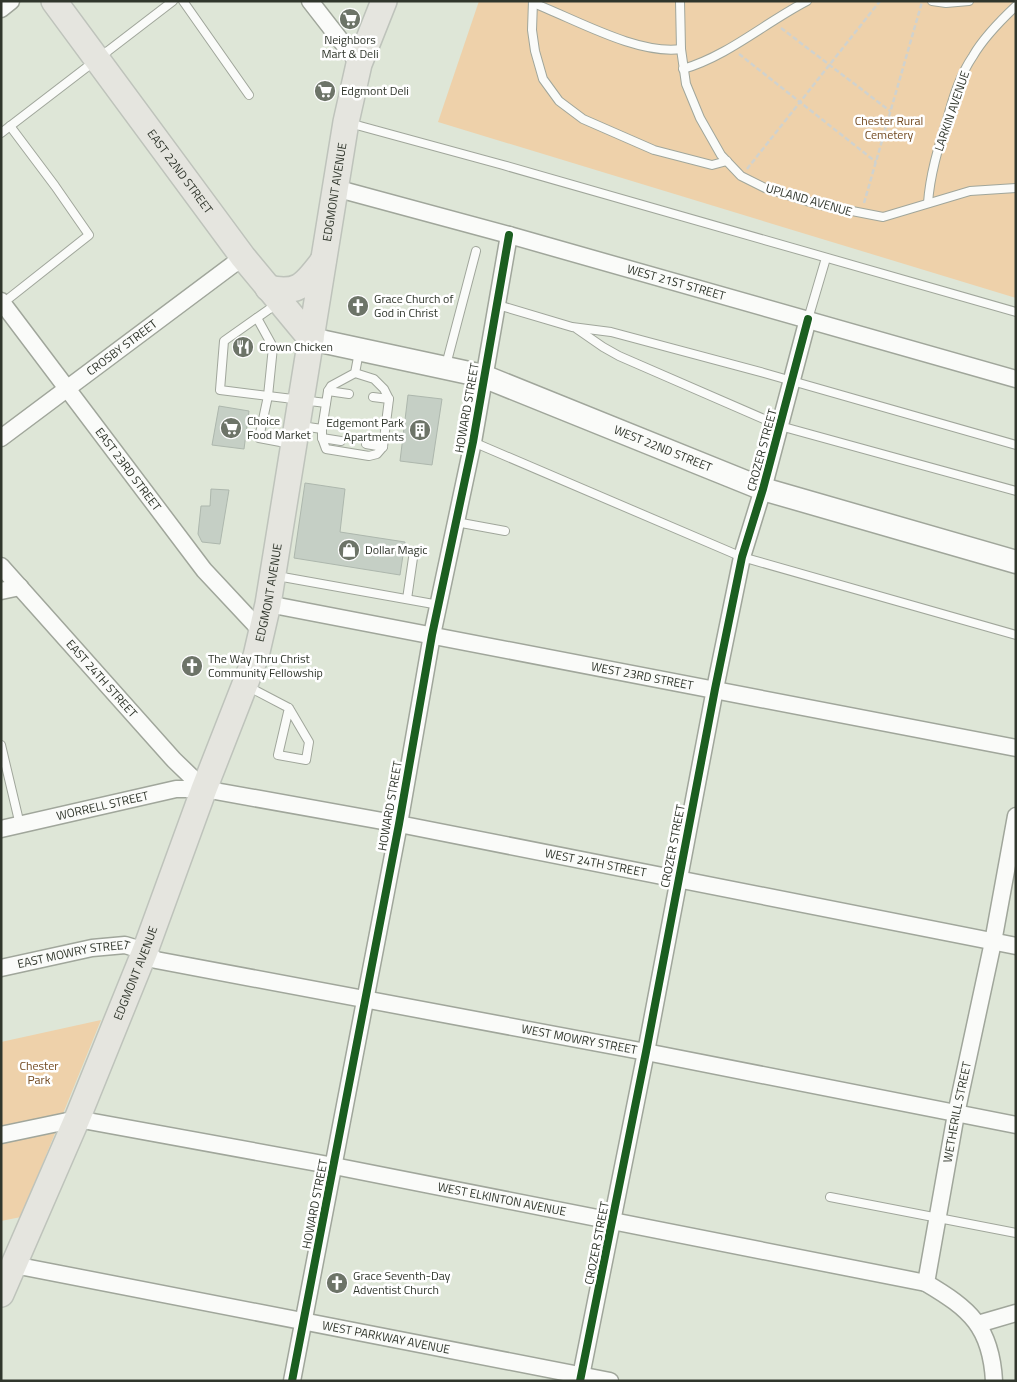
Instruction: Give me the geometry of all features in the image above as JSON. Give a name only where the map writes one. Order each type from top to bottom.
[{"type":"main road","name":"EAST 22ND STREET","points":[[54,1],[243,257],[311,339]]},
{"type":"main road","name":"EDGMONT AVENUE","points":[[1,1294],[145,951],[204,789],[256,656],[268,604],[346,122],[359,64],[384,1]]},
{"type":"main road","points":[[274,295],[296,288],[308,280],[323,261]]},
{"type":"street","points":[[1,8],[11,1]]},
{"type":"street","points":[[310,1],[359,64]]},
{"type":"street","name":"WEST 21ST STREET","points":[[335,188],[1016,378]]},
{"type":"street","name":"HOWARD STREET","points":[[292,1381],[399,824],[432,634],[456,522],[498,305],[509,235]]},
{"type":"street","name":"CROSBY STREET","points":[[1,438],[243,257]]},
{"type":"street","name":"EAST 23RD STREET","points":[[2,302],[204,570],[262,632]]},
{"type":"street","name":"CROZER STREET","points":[[581,1378],[742,557],[763,489],[808,319]]},
{"type":"street","name":"WEST 22ND STREET","points":[[311,339],[483,376],[763,489],[1016,562]]},
{"type":"street","name":"EAST 24TH STREET","points":[[1,566],[174,760],[204,789]]},
{"type":"street","points":[[1,591],[20,587]]},
{"type":"street","name":"WEST 23RD STREET","points":[[268,604],[432,634],[1016,748]]},
{"type":"street","name":"WORRELL STREET","points":[[1,829],[176,789],[204,789]]},
{"type":"street","name":"WEST 24TH STREET","points":[[204,789],[399,824],[1016,946]]},
{"type":"street","name":"WETHERILL STREET","points":[[926,1283],[956,1114],[993,942],[1016,816]]},
{"type":"street","name":"EAST MOWRY STREET","points":[[1,968],[92,948],[125,945],[145,951]]},
{"type":"street","name":"WEST MOWRY STREET","points":[[145,951],[156,960],[646,1052],[1016,1125]]},
{"type":"street","points":[[1,1136],[76,1118]]},
{"type":"street","name":"WEST ELKINTON AVENUE","points":[[76,1118],[334,1166],[926,1283]]},
{"type":"street","name":"WEST PARKWAY AVENUE","points":[[14,1265],[581,1378],[610,1381]]},
{"type":"street","points":[[926,1283],[967,1310],[978,1324],[986,1338],[991,1354],[994,1381]]},
{"type":"street","points":[[978,1324],[1016,1313]]},
{"type":"lane","points":[[1,133],[173,1]]},
{"type":"lane","points":[[183,1],[249,95]]},
{"type":"lane","name":"UPLAND AVENUE","points":[[680,1],[681,50],[686,84],[700,118],[721,155],[741,176],[782,194],[816,204],[883,218],[970,191],[1016,188]]},
{"type":"lane","points":[[683,69],[697,65],[730,47],[807,1]]},
{"type":"lane","points":[[932,1],[946,3],[969,1]]},
{"type":"lane","points":[[681,50],[668,51],[648,48],[598,30],[533,2],[532,30],[543,79],[559,102],[583,119],[654,150],[712,165],[727,161]]},
{"type":"lane","name":"LARKIN AVENUE","points":[[928,203],[930,180],[953,99],[962,77],[972,56],[1016,6]]},
{"type":"lane","points":[[346,122],[504,165],[1016,312]]},
{"type":"lane","points":[[2,302],[88,235],[55,186],[10,126]]},
{"type":"lane","points":[[445,367],[476,252]]},
{"type":"lane","points":[[808,319],[826,258]]},
{"type":"lane","points":[[274,295],[257,318],[224,341],[220,390],[326,403]]},
{"type":"lane","points":[[498,305],[580,330],[602,347],[619,356],[780,426],[1016,491]]},
{"type":"lane","points":[[257,318],[273,347],[268,396],[259,438],[295,435],[322,429]]},
{"type":"lane","points":[[572,327],[611,332],[792,380],[1016,445]]},
{"type":"lane","points":[[355,373],[360,349]]},
{"type":"lane","points":[[355,373],[374,379],[384,389],[390,399],[383,447],[377,454],[369,456],[326,449],[322,438],[322,429],[328,391],[331,386],[355,373]]},
{"type":"lane","points":[[328,391],[348,394]]},
{"type":"lane","points":[[373,397],[390,399]]},
{"type":"lane","points":[[322,438],[341,441]]},
{"type":"lane","points":[[472,442],[742,557],[1016,635]]},
{"type":"lane","points":[[366,444],[383,447]]},
{"type":"lane","points":[[456,522],[504,531]]},
{"type":"lane","points":[[407,599],[414,551]]},
{"type":"lane","points":[[272,575],[439,604]]},
{"type":"lane","points":[[246,685],[289,708],[309,742],[306,760],[278,755],[289,708]]},
{"type":"lane","points":[[1,745],[20,825]]},
{"type":"lane","points":[[830,1197],[1016,1233]]},
{"type":"path","points":[[741,176],[880,1]]},
{"type":"path","points":[[860,214],[922,1]]},
{"type":"path","points":[[772,21],[890,111]]},
{"type":"path","points":[[730,47],[876,162]]},
{"type":"green space","name":"Chester Rural Cemetery","points":[[479,1],[1016,1],[1016,298],[438,122]]},
{"type":"green space","name":"Chester Park","points":[[101,1020],[21,1217],[1,1221],[1,1042]]},
{"type":"building","name":"Edgemont Park Apartments","points":[[408,395],[442,399],[432,465],[400,461]]},
{"type":"building","name":"Choice Food Market","points":[[219,406],[249,411],[244,449],[212,445]]},
{"type":"building","name":"Dollar Magic","points":[[305,483],[345,489],[340,532],[405,542],[400,575],[294,558]]},
{"type":"building","points":[[211,489],[229,490],[220,544],[202,542],[198,534],[201,506],[210,506]]},
{"type":"cycle path","points":[[292,1381],[399,824],[432,635],[473,442],[509,235]]},
{"type":"cycle path","points":[[580,1381],[742,557],[763,489],[808,319]]},
{"type":"place","name":"Neighbors Mart & Deli","points":[[350,19]]},
{"type":"place","name":"Edgmont Deli","points":[[325,91]]},
{"type":"place","name":"Grace Church of God in Christ","points":[[358,306]]},
{"type":"place","name":"Crown Chicken","points":[[243,347]]},
{"type":"place","name":"Choice Food Market","points":[[231,428]]},
{"type":"place","name":"Edgemont Park Apartments","points":[[420,430]]},
{"type":"place","name":"Dollar Magic","points":[[349,550]]},
{"type":"place","name":"The Way Thru Christ Community Fellowship","points":[[192,666]]},
{"type":"place","name":"Grace Seventh-Day Adventist Church","points":[[337,1283]]}]
